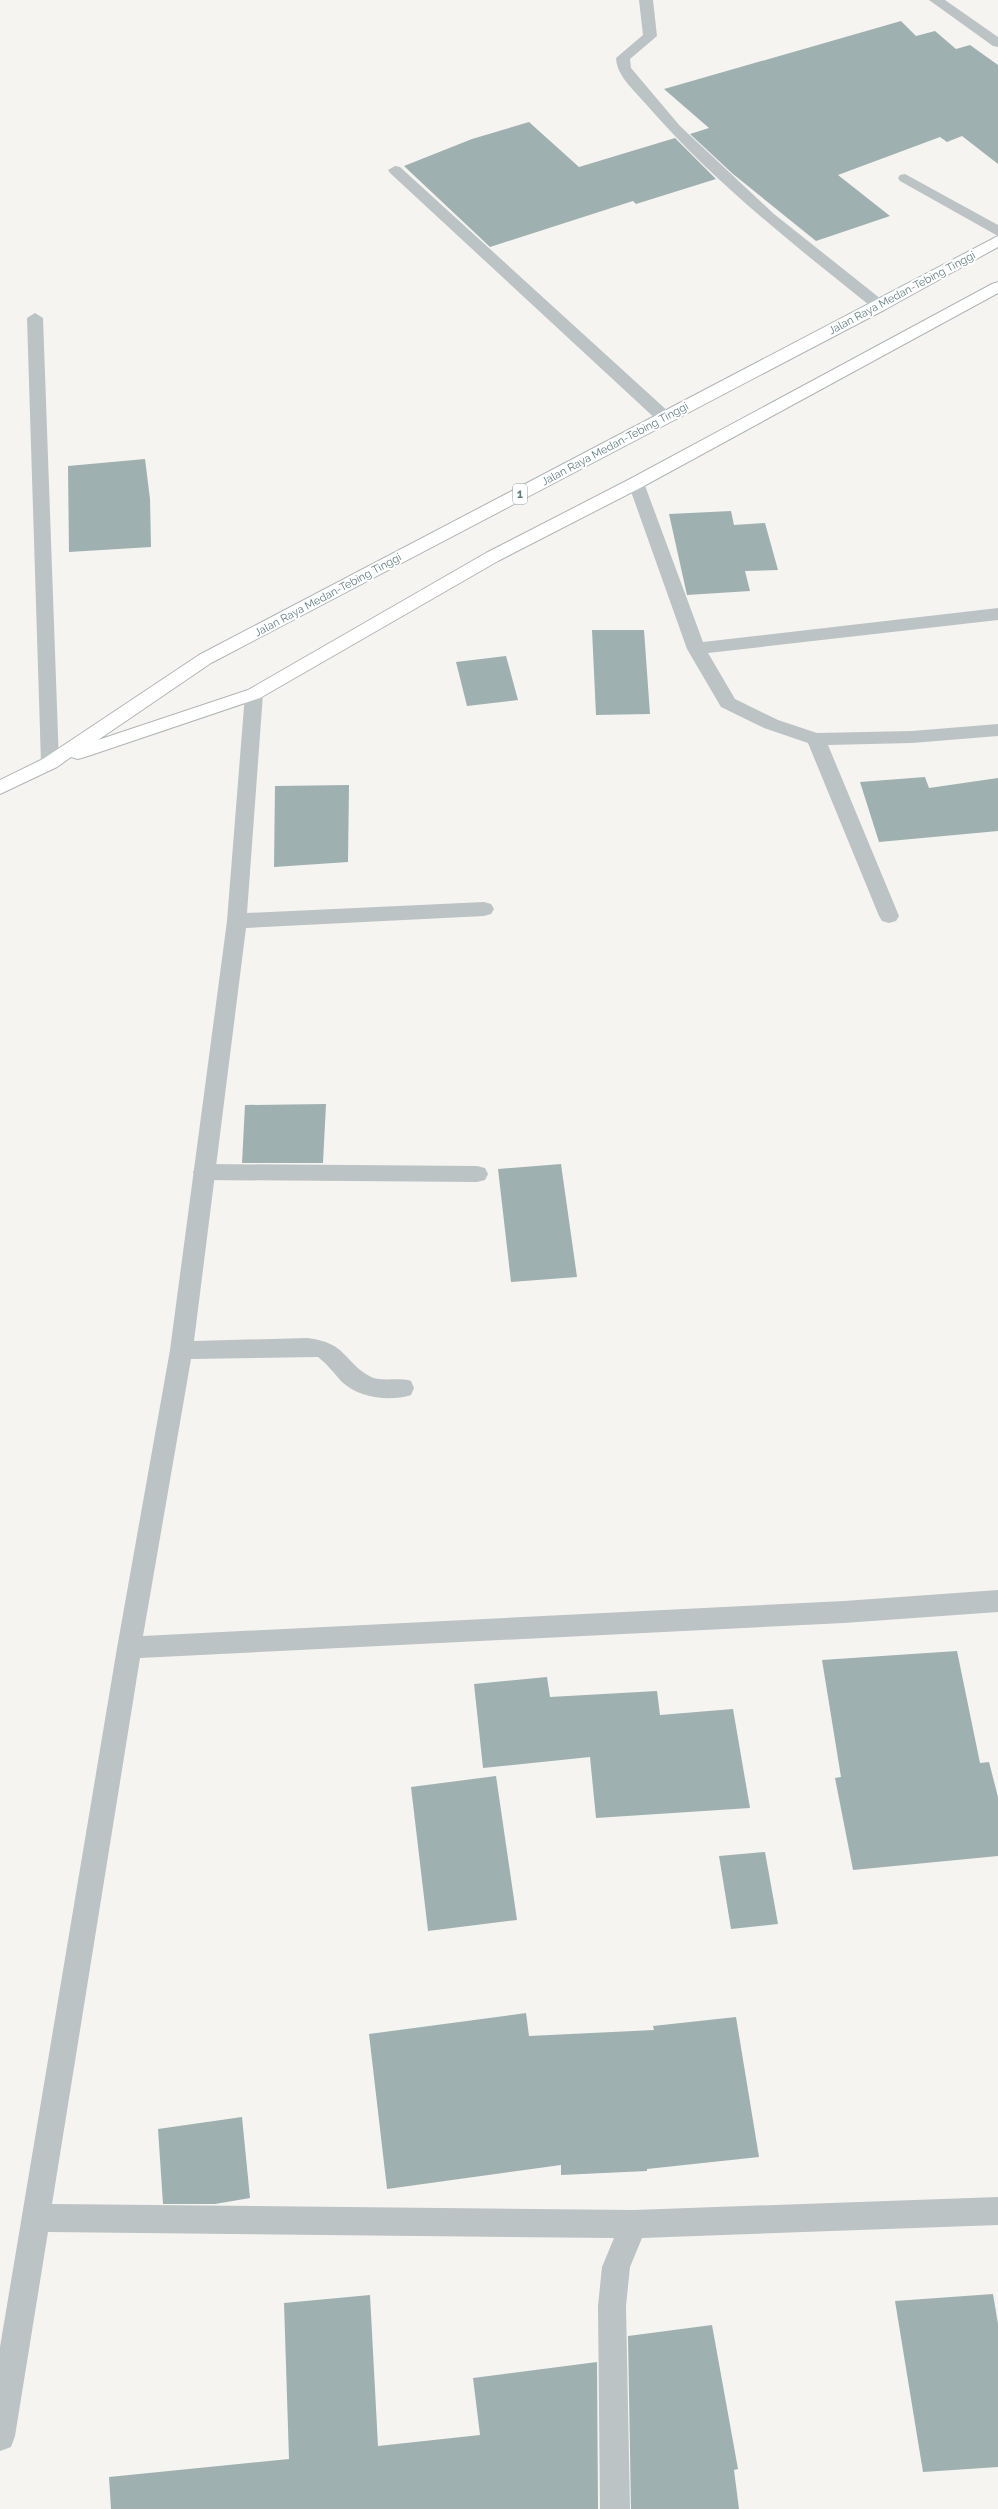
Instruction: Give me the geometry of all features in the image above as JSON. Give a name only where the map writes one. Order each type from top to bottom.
[{"type":"highway","name":"Jalan Raya Medan-Tebing Tinggi","points":[[0,788],[50,763],[205,659],[880,306],[998,241]]},
{"type":"highway","name":"Jalan Raya Medan-Tebing Tinggi","points":[[50,763],[254,694],[492,557],[636,483],[998,287]]},
{"type":"street","points":[[646,0],[650,36],[623,58],[624,68],[654,102],[662,117],[769,217],[880,306]]},
{"type":"street","points":[[936,0],[998,43]]},
{"type":"street","points":[[395,170],[665,418]]},
{"type":"street","points":[[905,178],[998,231]]},
{"type":"street","points":[[35,318],[50,763]]},
{"type":"street","points":[[636,483],[696,649],[728,704],[771,724],[816,739],[912,737],[998,730]]},
{"type":"street","points":[[696,649],[998,614]]},
{"type":"street","points":[[0,2436],[37,2218],[129,1648],[181,1350],[237,922],[254,694]]},
{"type":"street","points":[[816,739],[889,916]]},
{"type":"street","points":[[237,922],[484,909]]},
{"type":"street","points":[[204,1172],[476,1174]]},
{"type":"street","points":[[181,1350],[307,1347],[323,1349],[339,1361],[351,1376],[370,1387],[403,1388]]},
{"type":"street","points":[[129,1648],[844,1612],[998,1601]]},
{"type":"street","points":[[37,2218],[634,2224],[998,2211]]},
{"type":"street","points":[[615,2509],[612,2306],[616,2267],[634,2224]]},
{"type":"building","points":[[901,21],[916,36],[935,31],[956,49],[970,45],[998,65],[998,164],[962,136],[947,142],[940,137],[838,175],[890,216],[816,241],[733,174],[690,134],[709,128],[664,89]]},
{"type":"building","points":[[529,122],[579,167],[675,138],[716,179],[636,204],[633,201],[490,247],[404,166],[472,139]]},
{"type":"building","points":[[145,459],[150,499],[151,547],[69,552],[68,466]]},
{"type":"building","points":[[731,511],[734,525],[765,523],[778,570],[745,571],[750,591],[687,595],[669,514]]},
{"type":"building","points":[[592,630],[644,630],[650,714],[596,715]]},
{"type":"building","points":[[506,656],[518,700],[467,706],[456,662]]},
{"type":"building","points":[[925,777],[929,788],[998,778],[998,831],[879,842],[860,782]]},
{"type":"building","points":[[349,785],[348,862],[274,867],[275,786]]},
{"type":"building","points":[[326,1104],[323,1163],[242,1163],[245,1105]]},
{"type":"building","points":[[561,1164],[577,1277],[511,1282],[498,1169]]},
{"type":"building","points":[[957,1651],[980,1763],[989,1762],[998,1797],[998,1856],[853,1870],[835,1778],[841,1777],[822,1660]]},
{"type":"building","points":[[547,1677],[550,1697],[657,1691],[660,1715],[733,1709],[750,1808],[596,1818],[590,1757],[483,1768],[474,1684]]},
{"type":"building","points":[[496,1776],[517,1920],[428,1931],[411,1787]]},
{"type":"building","points":[[765,1852],[778,1924],[731,1929],[719,1856]]},
{"type":"building","points":[[526,2013],[529,2036],[654,2030],[653,2026],[736,2017],[759,2157],[647,2169],[647,2171],[561,2175],[561,2165],[387,2189],[369,2034]]},
{"type":"building","points":[[242,2117],[250,2198],[215,2204],[163,2204],[158,2129]]},
{"type":"building","points":[[993,2294],[998,2324],[998,2467],[923,2472],[895,2301]]},
{"type":"building","points":[[370,2295],[378,2446],[480,2435],[473,2378],[597,2362],[598,2509],[111,2509],[109,2477],[289,2459],[284,2303]]},
{"type":"building","points":[[712,2325],[738,2469],[734,2470],[739,2509],[631,2509],[628,2336]]}]
